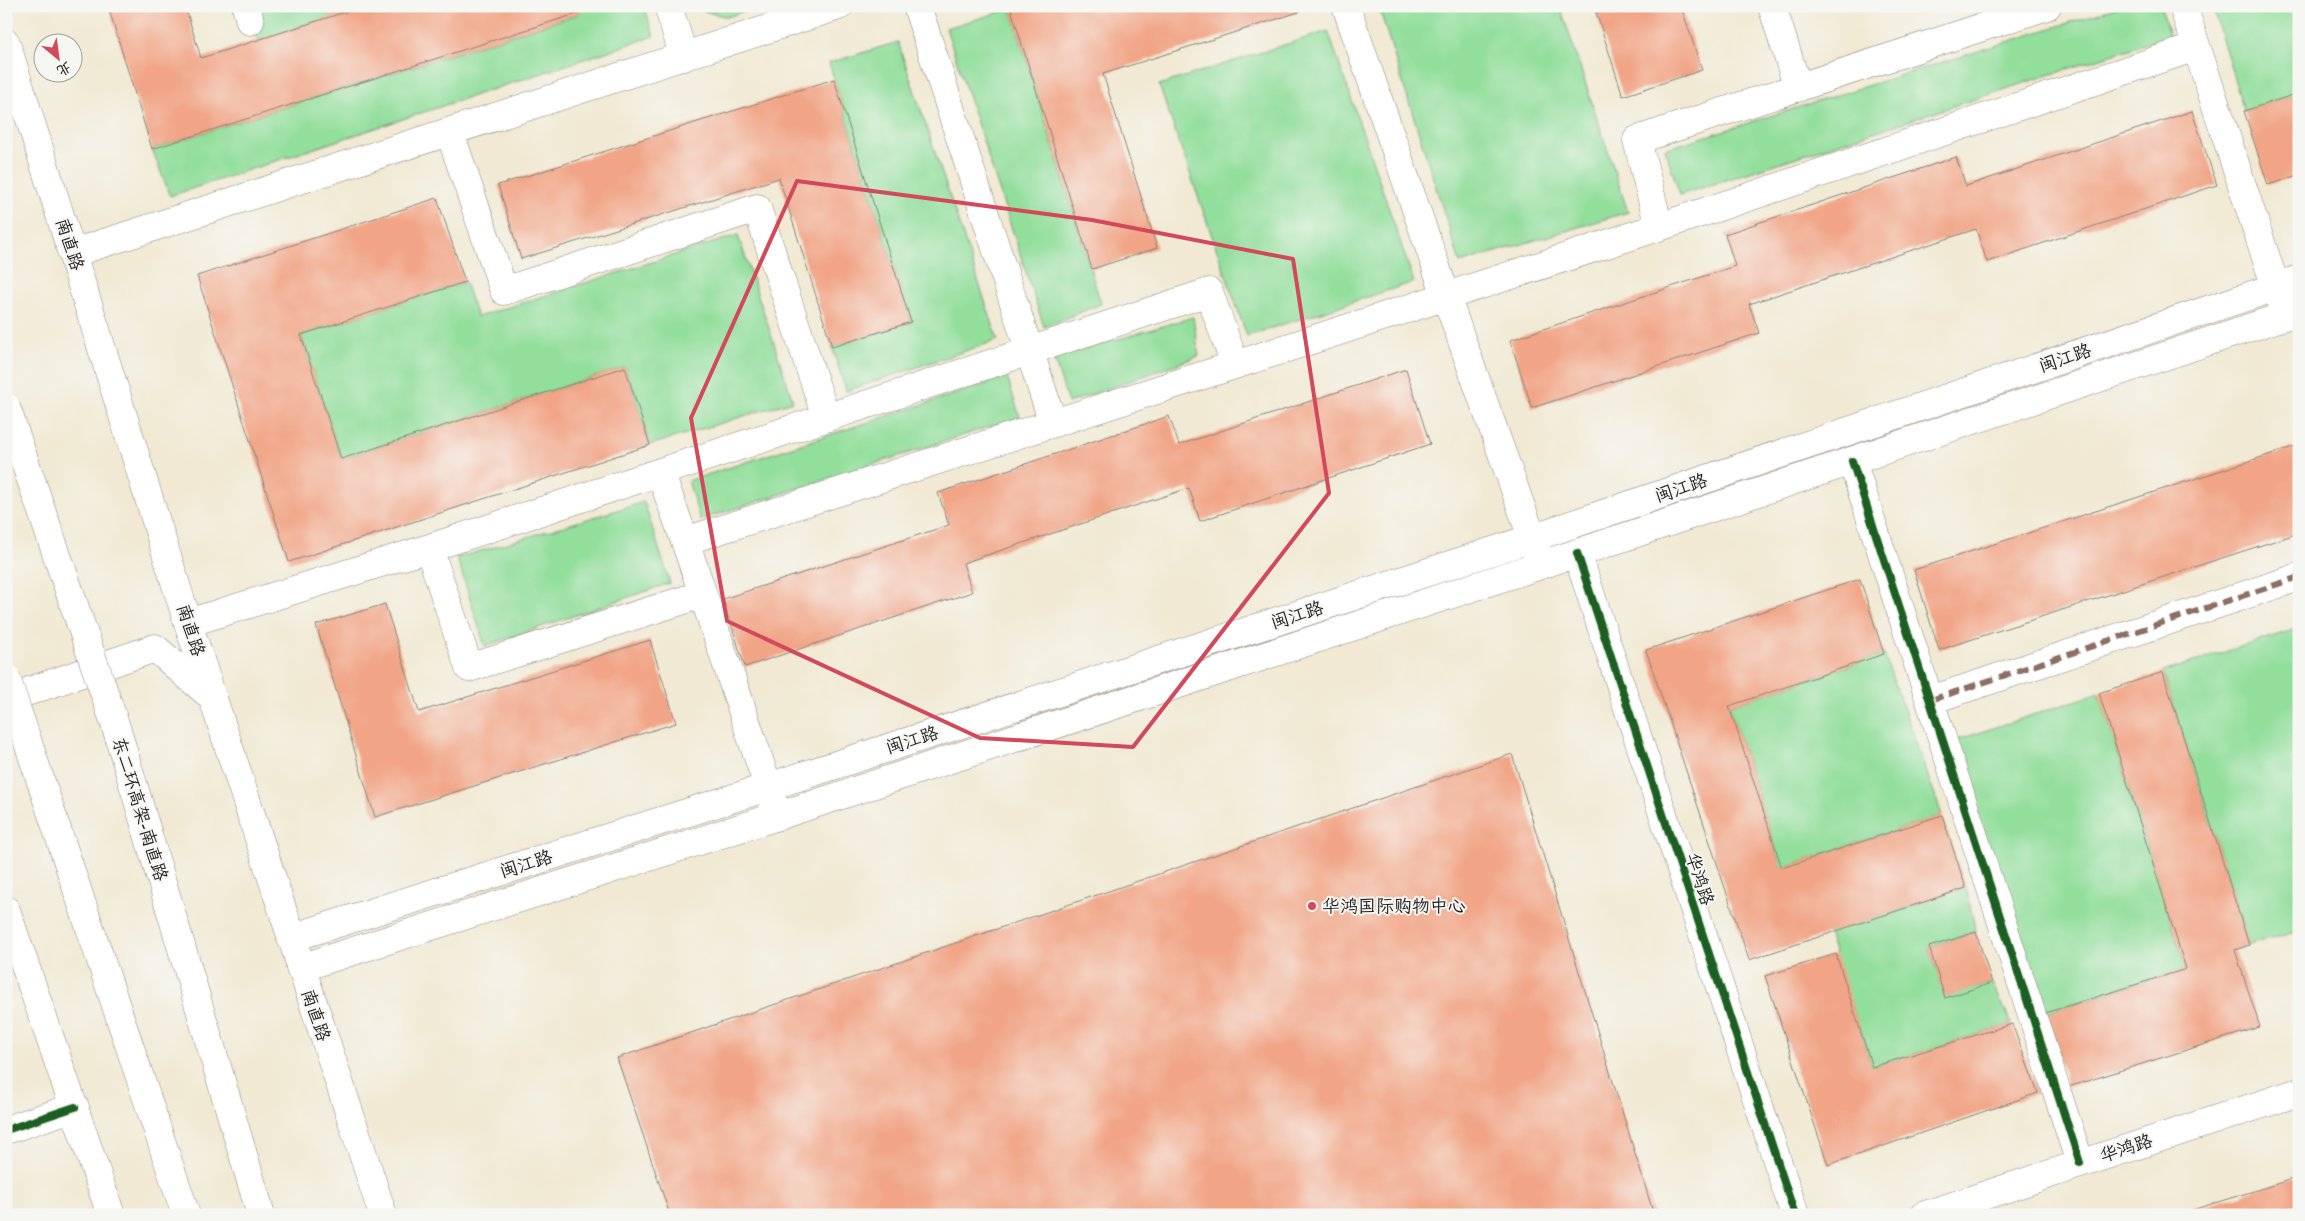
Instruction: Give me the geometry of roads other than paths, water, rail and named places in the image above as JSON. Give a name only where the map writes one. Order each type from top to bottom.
[{"type":"main road","points":[[668,6],[684,57]]},
{"type":"main road","points":[[74,253],[839,6]]},
{"type":"main road","points":[[918,6],[1053,423]]},
{"type":"main road","points":[[1346,6],[1541,564]]},
{"type":"main road","points":[[1772,6],[1798,88]]},
{"type":"main road","points":[[1659,227],[1637,140],[1798,88],[2004,13],[2047,6]]},
{"type":"main road","points":[[2183,6],[2196,47],[2287,283],[2292,313]]},
{"type":"main road","name":"南直路","points":[[6,43],[74,253],[188,623],[300,968],[384,1215]]},
{"type":"main road","points":[[685,541],[1659,227],[2196,47]]},
{"type":"main road","points":[[450,133],[504,292],[757,208],[826,417]]},
{"type":"main road","name":"闽江路","points":[[291,938],[768,787],[1532,538],[2287,283]]},
{"type":"main road","points":[[188,623],[429,548],[1208,292],[1235,365]]},
{"type":"main road","name":"闽江路","points":[[300,968],[778,816],[1852,462],[2292,313]]},
{"type":"main road","name":"东二环高架-南直路","points":[[6,407],[116,727],[261,1215]]},
{"type":"main road","points":[[1852,462],[1931,700],[2080,1163]]},
{"type":"main road","points":[[660,472],[778,816]]},
{"type":"main road","points":[[429,548],[469,668],[703,594]]},
{"type":"main road","name":"华鸿路","points":[[1577,553],[1795,1215]]},
{"type":"main road","points":[[1931,700],[2299,577]]},
{"type":"main road","points":[[6,699],[154,648],[214,699]]},
{"type":"main road","points":[[6,677],[186,1215]]},
{"type":"main road","points":[[6,910],[111,1215]]},
{"type":"main road","name":"华鸿路","points":[[1924,1215],[2299,1092]]},
{"type":"main road","points":[[6,1130],[75,1106]]},
{"type":"place","name":"华鸿国际购物中心","points":[[1312,906]]}]
